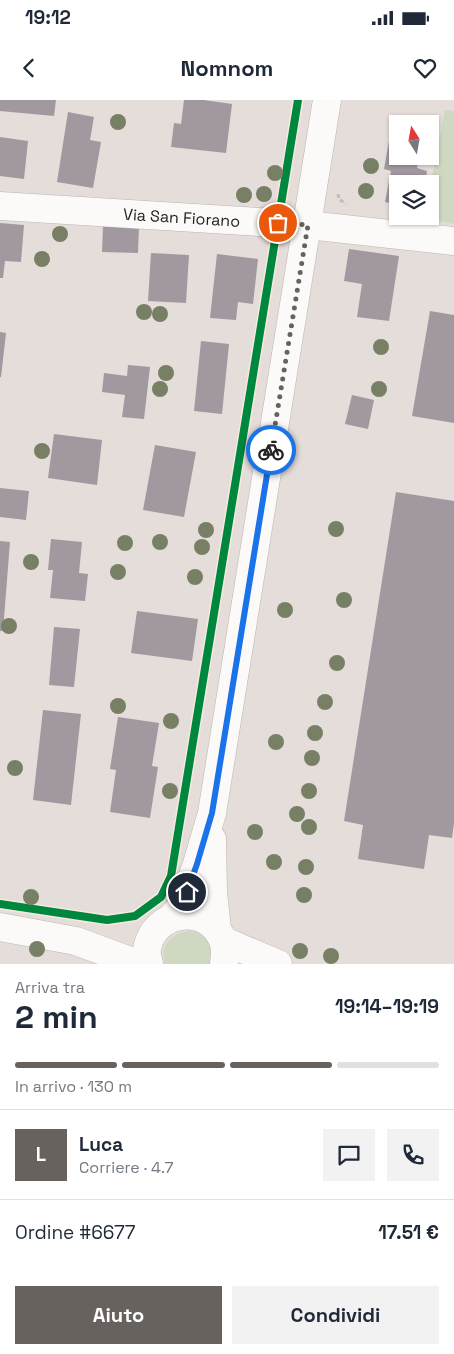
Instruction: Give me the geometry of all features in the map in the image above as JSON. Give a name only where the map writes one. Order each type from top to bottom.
[{"type":"street","points":[[171,918],[182,906],[212,813],[328,100]]},
{"type":"street","name":"Via San Fiorano","points":[[0,206],[308,225],[454,241]]},
{"type":"street","points":[[212,813],[213,892],[222,945]]},
{"type":"street","points":[[148,964],[147,950],[151,937],[160,925],[180,915],[193,915],[210,923],[222,945],[278,964]]},
{"type":"street","points":[[0,926],[76,941],[138,964]]},
{"type":"street","points":[[76,941],[151,937]]},
{"type":"green space","points":[[445,110],[454,111],[454,224],[439,221],[439,175],[432,175],[434,165],[439,165],[439,141]]},
{"type":"green space","points":[[190,931],[202,936],[208,942],[212,964],[165,964],[164,951],[168,941],[178,934]]},
{"type":"building","points":[[0,100],[56,100],[54,116],[0,111]]},
{"type":"building","points":[[184,100],[204,100],[232,104],[226,153],[171,147],[174,123],[181,124]]},
{"type":"building","points":[[68,112],[94,117],[90,140],[101,142],[93,188],[57,182]]},
{"type":"building","points":[[0,137],[28,141],[24,179],[0,176]]},
{"type":"building","points":[[389,141],[389,165],[418,165],[417,168],[427,171],[426,175],[390,175],[391,171],[384,169]]},
{"type":"building","points":[[389,181],[389,203],[385,202]]},
{"type":"building","points":[[0,223],[24,225],[21,262],[5,261],[3,278],[0,278]]},
{"type":"building","points":[[103,226],[139,227],[138,253],[102,252]]},
{"type":"building","points":[[349,249],[399,256],[389,321],[357,317],[362,284],[344,281]]},
{"type":"building","points":[[151,253],[189,255],[186,303],[148,301]]},
{"type":"building","points":[[217,254],[258,259],[253,304],[238,302],[236,320],[210,318]]},
{"type":"building","points":[[430,311],[454,315],[454,423],[412,416]]},
{"type":"building","points":[[0,332],[6,333],[1,377],[0,377]]},
{"type":"building","points":[[201,341],[229,344],[222,414],[194,411]]},
{"type":"building","points":[[128,365],[150,367],[144,419],[122,417],[125,395],[102,392],[104,373],[127,376]]},
{"type":"building","points":[[352,395],[374,400],[368,429],[345,424]]},
{"type":"building","points":[[54,434],[102,440],[97,485],[48,478]]},
{"type":"building","points":[[155,445],[196,452],[184,517],[143,510]]},
{"type":"building","points":[[0,488],[29,491],[26,520],[0,517]]},
{"type":"building","points":[[396,492],[454,501],[454,823],[452,838],[429,835],[424,869],[358,859],[363,825],[344,821]]},
{"type":"building","points":[[51,539],[82,542],[79,573],[88,574],[85,601],[50,598],[53,570],[48,570]]},
{"type":"building","points":[[0,541],[10,542],[3,631],[0,631]]},
{"type":"building","points":[[137,611],[198,619],[192,661],[131,653]]},
{"type":"building","points":[[54,627],[80,629],[74,687],[49,685]]},
{"type":"building","points":[[43,710],[81,714],[71,805],[33,800]]},
{"type":"building","points":[[118,717],[159,723],[152,766],[158,767],[150,818],[110,812],[116,770],[110,769]]},
{"type":"cycle path","points":[[0,904],[107,920],[135,916],[161,897],[171,876],[298,100]]},
{"type":"way so far","points":[[271,450],[308,225],[278,223]]},
{"type":"route","points":[[187,892],[212,813],[271,450]]}]
